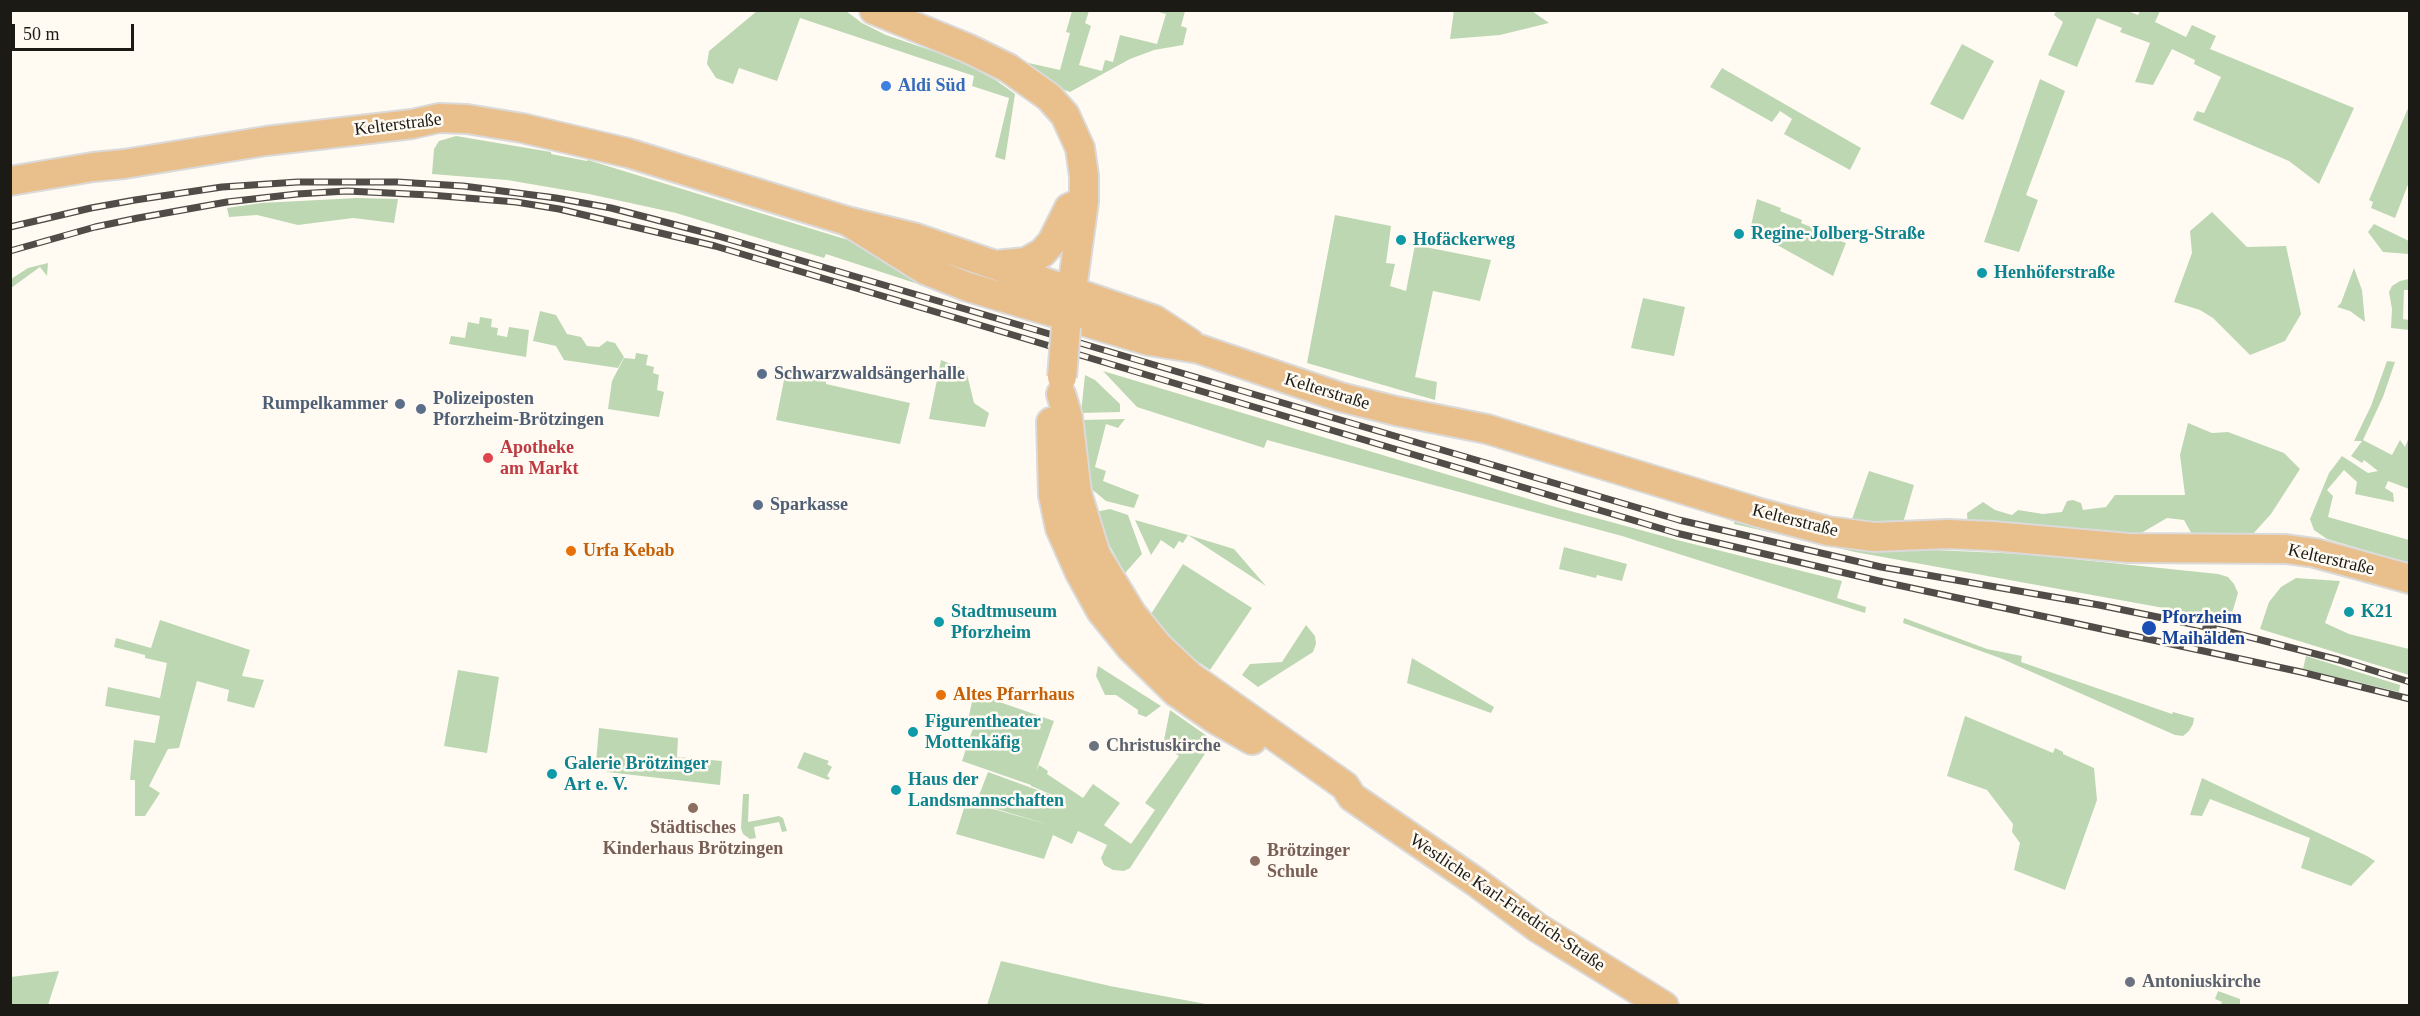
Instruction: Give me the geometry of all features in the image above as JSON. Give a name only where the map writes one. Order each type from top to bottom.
[{"type":"main road","name":"Westliche Karl-Friedrich-Straße","points":[[874,10],[1008,68],[1049,97],[1071,125],[1080,148],[1084,176],[1084,201],[1061,385],[1068,417],[1077,493],[1083,515],[1096,555],[1132,614],[1159,647],[1191,677],[1345,786],[1352,796],[1538,928],[1664,1005]]},
{"type":"main road","name":"Kelterstraße","points":[[10,181],[266,141],[412,124],[439,118],[467,119],[522,128],[628,153],[847,221],[912,237],[992,265],[1069,312]]},
{"type":"main road","points":[[992,265],[1020,263],[1042,254],[1052,242],[1070,208],[1084,201]]},
{"type":"main road","name":"Kelterstraße","points":[[847,221],[925,270],[978,290],[1069,312],[1149,340],[1199,349],[1340,397],[1487,429],[1760,513],[1828,531],[1874,537],[1948,534],[1992,536],[2129,548],[2286,549],[2315,553],[2409,579]]},
{"type":"green space","points":[[1454,10],[1532,11],[1549,23],[1500,35],[1450,39]]},
{"type":"green space","points":[[757,11],[846,11],[862,23],[886,35],[959,60],[997,81],[1015,94],[1005,160],[995,157],[1009,98],[972,86],[974,76],[800,18],[777,81],[739,68],[733,84],[716,78],[707,64],[709,51]]},
{"type":"green space","points":[[1072,11],[1089,11],[1085,23],[1091,26],[1079,65],[1102,71],[1105,60],[1113,62],[1120,35],[1157,44],[1166,14],[1155,11],[1185,11],[1181,26],[1187,28],[1183,45],[1154,50],[1130,59],[1070,92],[1062,89],[1024,62],[1060,70],[1070,33],[1066,32]]},
{"type":"green space","points":[[2056,11],[2128,11],[2138,15],[2140,11],[2160,11],[2155,22],[2186,37],[2192,25],[2216,36],[2210,49],[2354,108],[2319,184],[2289,161],[2193,120],[2197,111],[2204,113],[2221,77],[2194,64],[2195,60],[2172,49],[2153,85],[2135,82],[2150,43],[2120,32],[2122,28],[2097,18],[2077,67],[2048,55],[2063,22],[2054,15]]},
{"type":"green space","points":[[1962,44],[1994,61],[1963,120],[1930,104]]},
{"type":"green space","points":[[1722,68],[1861,148],[1850,170],[1784,134],[1792,119],[1780,111],[1772,122],[1710,87]]},
{"type":"green space","points":[[2040,79],[2065,91],[2026,195],[2038,200],[2019,252],[1984,242]]},
{"type":"green space","points":[[2409,106],[2409,182],[2395,218],[2371,208],[2373,202],[2369,200]]},
{"type":"green space","points":[[456,136],[588,160],[861,244],[861,246],[879,252],[921,285],[826,254],[824,258],[676,213],[589,194],[507,180],[432,174],[434,149],[439,141]]},
{"type":"green space","points":[[357,198],[398,199],[394,223],[353,218],[298,225],[257,215],[229,217],[227,208],[261,203]]},
{"type":"green space","points":[[1757,199],[1781,208],[1780,211],[1802,220],[1801,223],[1824,232],[1823,235],[1846,243],[1833,276],[1750,230]]},
{"type":"green space","points":[[2212,212],[2247,247],[2286,246],[2301,314],[2285,341],[2250,355],[2213,318],[2200,310],[2174,302],[2192,253],[2190,231]]},
{"type":"green space","points":[[1335,215],[1391,226],[1386,263],[1395,264],[1390,286],[1406,291],[1415,245],[1491,260],[1480,301],[1433,291],[1415,377],[1437,382],[1435,400],[1307,363]]},
{"type":"green space","points":[[2374,224],[2409,241],[2409,254],[2383,252],[2368,232]]},
{"type":"green space","points":[[48,263],[47,276],[40,267],[11,288],[11,279],[28,268]]},
{"type":"green space","points":[[2354,268],[2362,290],[2365,322],[2350,311],[2337,307],[2341,303]]},
{"type":"green space","points":[[2409,279],[2409,290],[2404,290],[2403,319],[2409,320],[2409,330],[2391,328],[2392,309],[2389,292],[2392,286]]},
{"type":"green space","points":[[1643,298],[1685,307],[1674,356],[1631,348]]},
{"type":"green space","points":[[540,311],[556,315],[567,334],[581,337],[587,346],[599,347],[607,341],[615,343],[624,357],[618,368],[564,360],[556,346],[533,341]]},
{"type":"green space","points":[[480,317],[492,319],[491,327],[498,328],[497,335],[507,337],[509,327],[529,330],[526,357],[449,344],[451,336],[465,338],[468,322],[479,324]]},
{"type":"green space","points":[[636,353],[648,355],[646,365],[654,367],[653,373],[659,375],[657,390],[664,392],[659,417],[608,409],[612,381],[624,358],[635,359]]},
{"type":"green space","points":[[941,360],[966,370],[974,403],[989,413],[985,427],[929,419]]},
{"type":"green space","points":[[2387,361],[2395,362],[2383,397],[2363,440],[2392,455],[2400,440],[2405,447],[2409,437],[2409,489],[2388,481],[2385,488],[2393,493],[2394,502],[2355,494],[2357,482],[2344,470],[2327,490],[2333,496],[2328,517],[2409,540],[2409,563],[2327,539],[2314,530],[2310,519],[2329,473],[2342,456],[2368,473],[2378,471],[2364,460],[2362,463],[2351,456],[2362,441],[2354,441],[2371,406]]},
{"type":"green space","points":[[786,370],[826,376],[826,384],[910,403],[900,444],[776,420]]},
{"type":"green space","points":[[1103,371],[1552,506],[1842,581],[1837,598],[1866,607],[1865,613],[1622,536],[1267,440],[1264,448],[1137,407]]},
{"type":"green space","points":[[1085,375],[1095,380],[1120,404],[1120,412],[1081,413]]},
{"type":"green space","points":[[1125,419],[1118,428],[1106,424],[1095,467],[1106,471],[1103,481],[1139,495],[1134,508],[1106,501],[1089,487],[1081,420]]},
{"type":"green space","points":[[2188,423],[2212,433],[2228,432],[2284,453],[2300,469],[2271,514],[2251,536],[2194,538],[2184,520],[2167,518],[2131,539],[1968,528],[1967,513],[1983,502],[1995,510],[2012,515],[2018,510],[2043,514],[2062,512],[2067,501],[2073,500],[2081,503],[2083,510],[2106,507],[2115,495],[2185,495],[2180,455]]},
{"type":"green space","points":[[1869,471],[1914,485],[1901,530],[1851,522]]},
{"type":"green space","points":[[1110,509],[1128,515],[1142,554],[1125,573],[1107,541],[1095,512]]},
{"type":"green space","points":[[1735,518],[1887,551],[1933,550],[2025,554],[2218,574],[2228,577],[2238,593],[2230,620],[1855,552],[1734,524]]},
{"type":"green space","points":[[1135,520],[1188,535],[1183,543],[1179,541],[1174,549],[1161,540],[1151,555]]},
{"type":"green space","points":[[1188,535],[1234,549],[1266,586]]},
{"type":"green space","points":[[1564,547],[1627,564],[1622,581],[1597,575],[1596,578],[1559,569]]},
{"type":"green space","points":[[1183,564],[1252,608],[1210,670],[1182,651],[1151,614]]},
{"type":"green space","points":[[2296,578],[2340,581],[2325,623],[2349,634],[2409,649],[2409,675],[2260,629],[2269,602],[2281,587]]},
{"type":"green space","points":[[1904,618],[1987,649],[2022,656],[2021,662],[2172,714],[2173,712],[2194,718],[2193,724],[2183,736],[2175,735],[2000,658],[1903,623]]},
{"type":"green space","points":[[160,620],[250,650],[242,676],[264,680],[254,708],[227,701],[229,690],[197,681],[179,748],[168,749],[149,786],[160,793],[145,816],[135,816],[135,780],[130,780],[134,740],[155,743],[160,716],[105,706],[108,687],[160,698],[167,663],[114,647],[116,638],[151,648]]},
{"type":"green space","points":[[1306,625],[1315,636],[1316,644],[1313,652],[1258,687],[1242,675],[1250,664],[1282,662]]},
{"type":"green space","points":[[2306,656],[2400,685],[2399,692],[2303,669]]},
{"type":"green space","points":[[1412,658],[1494,707],[1491,713],[1407,683]]},
{"type":"green space","points":[[1098,666],[1161,706],[1146,717],[1138,714],[1138,710],[1116,695],[1105,695],[1096,676]]},
{"type":"green space","points":[[458,670],[499,677],[487,753],[444,746]]},
{"type":"green space","points":[[974,693],[1054,721],[1036,771],[1039,765],[1048,771],[1047,774],[1083,798],[1093,784],[1120,803],[1104,825],[1131,844],[1155,810],[1145,803],[1179,756],[1163,745],[1170,710],[1207,736],[1210,746],[1130,868],[1124,871],[1113,870],[1104,865],[1101,858],[1107,845],[1078,831],[1072,844],[1053,835],[1044,859],[956,834],[964,808],[970,808],[972,803],[1053,826],[976,803],[988,772],[1062,799],[1031,785],[962,761],[975,722],[968,720]]},
{"type":"green space","points":[[1965,716],[2053,753],[2055,748],[2094,768],[2097,800],[2065,890],[2014,870],[2020,843],[2012,832],[2013,824],[1987,790],[1947,776]]},
{"type":"green space","points":[[599,728],[678,738],[677,757],[722,761],[720,785],[607,772],[607,763],[596,762]]},
{"type":"green space","points":[[804,752],[829,761],[827,764],[832,767],[827,776],[830,778],[828,780],[797,768]]},
{"type":"green space","points":[[2202,778],[2375,861],[2351,886],[2301,868],[2310,838],[2210,799],[2202,816],[2190,815]]},
{"type":"green space","points":[[743,794],[749,794],[748,822],[779,816],[783,818],[787,831],[782,832],[779,822],[754,827],[756,838],[750,839],[743,834],[741,828]]},
{"type":"green space","points":[[1001,961],[1110,986],[1211,1005],[987,1005]]},
{"type":"green space","points":[[59,971],[48,1005],[11,1005],[11,977]]},
{"type":"green space","points":[[2218,991],[2240,999],[2240,1005],[2221,1005],[2222,1002],[2215,999]]},
{"type":"railway","points":[[10,227],[135,200],[222,187],[298,182],[397,182],[463,186],[556,198],[611,208],[718,236],[1679,520],[1881,567],[2099,605],[2226,631],[2339,660],[2410,682]]},
{"type":"railway","points":[[10,251],[95,227],[138,218],[227,202],[297,194],[347,191],[430,195],[516,202],[559,209],[715,246],[1676,533],[1879,581],[2301,672],[2410,699]]},
{"type":"place","name":"Aldi Süd","points":[[886,86]]},
{"type":"place","name":"Regine-Jolberg-Straße","points":[[1739,234]]},
{"type":"place","name":"Hofäckerweg","points":[[1401,240]]},
{"type":"place","name":"Henhöferstraße","points":[[1982,273]]},
{"type":"place","name":"Schwarzwaldsängerhalle","points":[[762,374]]},
{"type":"place","name":"Rumpelkammer","points":[[400,404]]},
{"type":"place","name":"Polizeiposten Pforzheim-Brötzingen","points":[[421,409]]},
{"type":"place","name":"Apotheke am Markt","points":[[488,458]]},
{"type":"place","name":"Sparkasse","points":[[758,505]]},
{"type":"place","name":"Urfa Kebab","points":[[571,551]]},
{"type":"place","name":"K21","points":[[2349,612]]},
{"type":"place","name":"Stadtmuseum Pforzheim","points":[[939,622]]},
{"type":"place","name":"Pforzheim Maihälden","points":[[2149,628]]},
{"type":"place","name":"Altes Pfarrhaus","points":[[941,695]]},
{"type":"place","name":"Figurentheater Mottenkäfig","points":[[913,732]]},
{"type":"place","name":"Christuskirche","points":[[1094,746]]},
{"type":"place","name":"Galerie Brötzinger Art e. V.","points":[[552,774]]},
{"type":"place","name":"Haus der Landsmannschaften","points":[[896,790]]},
{"type":"place","name":"Städtisches Kinderhaus Brötzingen","points":[[693,808]]},
{"type":"place","name":"Brötzinger Schule","points":[[1255,861]]},
{"type":"place","name":"Antoniuskirche","points":[[2130,982]]}]
